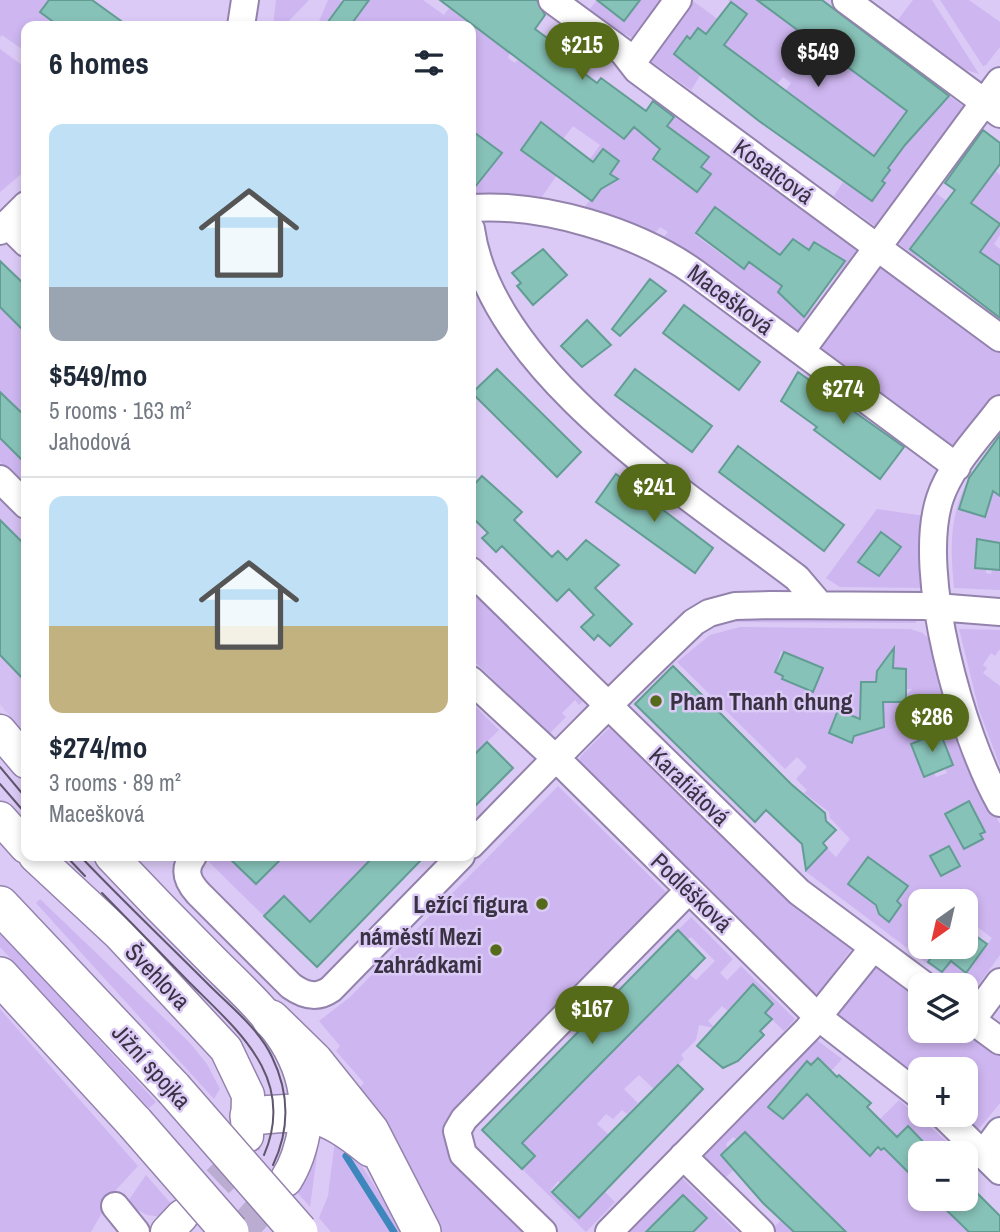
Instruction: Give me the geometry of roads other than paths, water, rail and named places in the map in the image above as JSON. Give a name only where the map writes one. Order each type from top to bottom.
[{"type":"highway","name":"Jižní spojka","points":[[0,905],[173,1088],[299,1232]]},
{"type":"highway","points":[[0,976],[230,1232]]},
{"type":"highway","points":[[271,1019],[314,1061],[352,1106],[386,1160],[422,1232]]},
{"type":"highway","points":[[248,1126],[306,1111],[337,1122],[386,1160]]},
{"type":"main road","points":[[0,731],[21,756]]},
{"type":"main road","points":[[0,818],[21,841]]},
{"type":"main road","name":"Švehlova","points":[[40,861],[120,935],[220,1042],[242,1078],[248,1096],[248,1126]]},
{"type":"main road","name":"Švehlova","points":[[116,861],[271,1019],[287,1041],[299,1065],[306,1091],[306,1111],[300,1152],[286,1180]]},
{"type":"street","points":[[242,21],[245,0]]},
{"type":"street","name":"Kosatcová","points":[[552,0],[623,52],[637,70],[1000,338]]},
{"type":"street","points":[[632,63],[678,0]]},
{"type":"street","points":[[801,351],[995,99],[846,0]]},
{"type":"street","name":"Macešková","points":[[476,207],[488,206],[592,224],[656,247],[694,271],[957,467]]},
{"type":"street","points":[[21,210],[3,227],[21,240]]},
{"type":"street","points":[[476,248],[481,268],[504,316],[533,357],[595,425],[797,578],[820,605]]},
{"type":"street","points":[[1000,409],[945,486],[936,516],[937,591],[941,626],[959,706],[977,756],[1000,803]]},
{"type":"street","points":[[0,479],[21,500]]},
{"type":"street","name":"Karafiátová","points":[[476,576],[799,892],[908,973]]},
{"type":"street","points":[[476,840],[607,706],[694,622],[709,613],[735,606],[820,605],[1000,612]]},
{"type":"street","name":"Podléšková","points":[[476,685],[818,1017],[908,1087]]},
{"type":"street","points":[[190,861],[186,872],[193,888],[290,986],[308,995],[324,994],[331,989],[456,861]]},
{"type":"street","points":[[543,1232],[463,1154],[457,1136],[464,1119],[689,890]]},
{"type":"street","points":[[609,1232],[818,1017],[873,948]]},
{"type":"street","points":[[978,1008],[1000,982]]},
{"type":"street","points":[[978,1025],[1000,1041]]},
{"type":"street","points":[[956,1127],[992,1162],[1000,1131]]},
{"type":"street","points":[[683,1156],[761,1232]]},
{"type":"street","points":[[115,1206],[136,1232]]},
{"type":"waterway","points":[[346,1156],[394,1232]]},
{"type":"tunnel","points":[[183,1215],[231,1169],[246,1141]]},
{"type":"tunnel","points":[[240,1232],[286,1181]]},
{"type":"tram line","points":[[0,767],[21,792]]},
{"type":"tram line","points":[[0,784],[21,808]]},
{"type":"tram line","points":[[71,861],[85,876]]},
{"type":"tram line","points":[[85,861],[260,1037],[278,1071],[285,1098],[283,1138],[273,1165]]},
{"type":"tram line","points":[[102,893],[226,1019],[257,1058],[268,1079],[273,1102],[272,1127],[264,1155]]},
{"type":"place","name":"Pham Thanh chung","points":[[656,701]]},
{"type":"place","name":"Ležící figura","points":[[542,904]]},
{"type":"place","name":"náměstí Mezi zahrádkami","points":[[496,950]]}]
